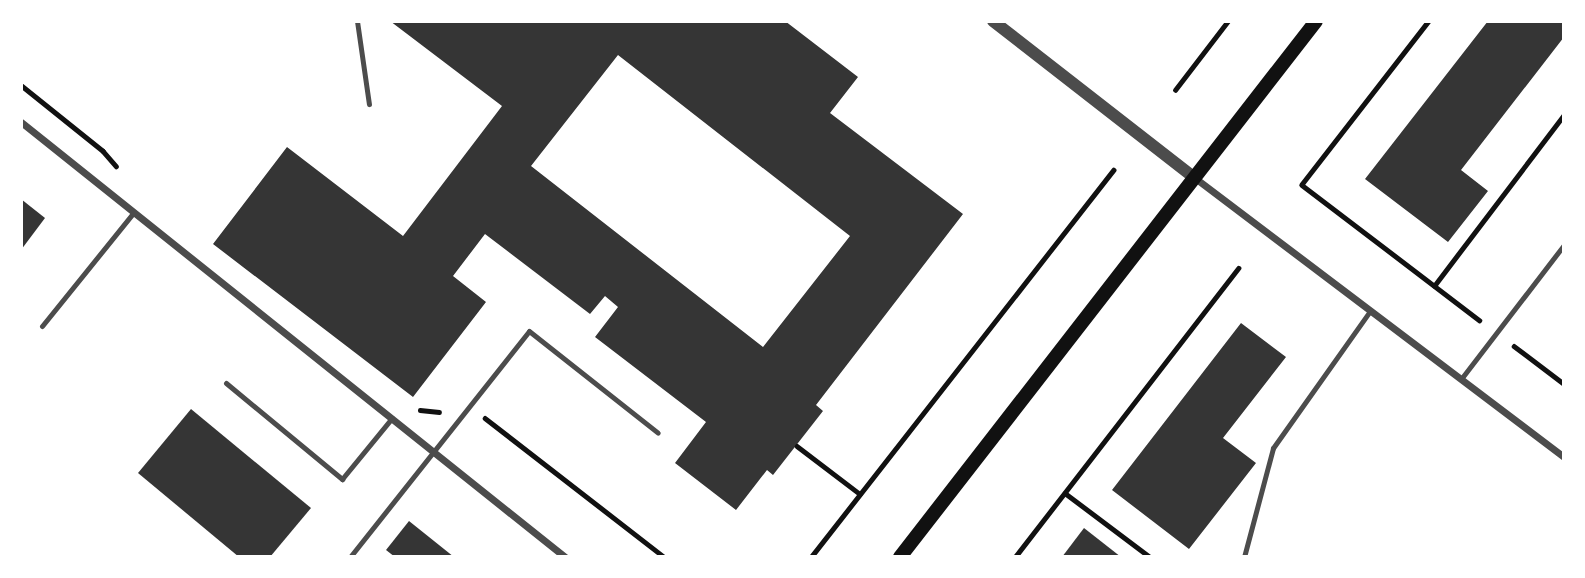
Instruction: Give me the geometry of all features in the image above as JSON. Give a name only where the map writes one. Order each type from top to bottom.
[{"type":"main road","points":[[900,557],[1316,21]]},
{"type":"street","points":[[993,21],[1370,312],[1564,457]]},
{"type":"street","points":[[21,122],[565,557]]},
{"type":"lane","points":[[357,21],[369,104]]},
{"type":"lane","points":[[42,326],[134,212]]},
{"type":"lane","points":[[1461,379],[1564,245]]},
{"type":"lane","points":[[1244,557],[1273,448],[1370,312]]},
{"type":"lane","points":[[350,557],[529,331],[657,433]]},
{"type":"lane","points":[[226,383],[342,479],[391,418]]},
{"type":"path","points":[[1175,90],[1228,21]]},
{"type":"path","points":[[1429,21],[1302,185],[1564,384]]},
{"type":"path","points":[[21,85],[103,151],[119,170]]},
{"type":"path","points":[[1434,286],[1564,115]]},
{"type":"path","points":[[811,557],[1113,170]]},
{"type":"path","points":[[1015,557],[1238,268]]},
{"type":"path","points":[[416,410],[443,412]]},
{"type":"path","points":[[482,415],[664,557]]},
{"type":"path","points":[[797,446],[860,494]]},
{"type":"path","points":[[1065,493],[1150,557]]},
{"type":"building","points":[[390,21],[785,21],[858,77],[830,113],[963,214],[816,405],[823,411],[773,475],[767,470],[736,510],[675,463],[706,422],[595,337],[618,307],[605,296],[590,314],[485,234],[453,276],[486,302],[413,397],[213,244],[287,147],[403,236],[502,106]],"holes":[[[618,55],[850,236],[763,347],[531,166]]]},
{"type":"building","points":[[1488,21],[1564,21],[1564,37],[1461,170],[1488,191],[1448,242],[1365,179]]},
{"type":"building","points":[[21,199],[45,218],[21,250]]},
{"type":"building","points":[[1241,323],[1286,357],[1223,438],[1256,463],[1189,549],[1112,490]]},
{"type":"building","points":[[191,409],[311,508],[270,557],[239,557],[138,473]]},
{"type":"building","points":[[409,521],[454,557],[395,557],[386,550]]},
{"type":"building","points":[[1084,528],[1121,557],[1062,557]]}]
